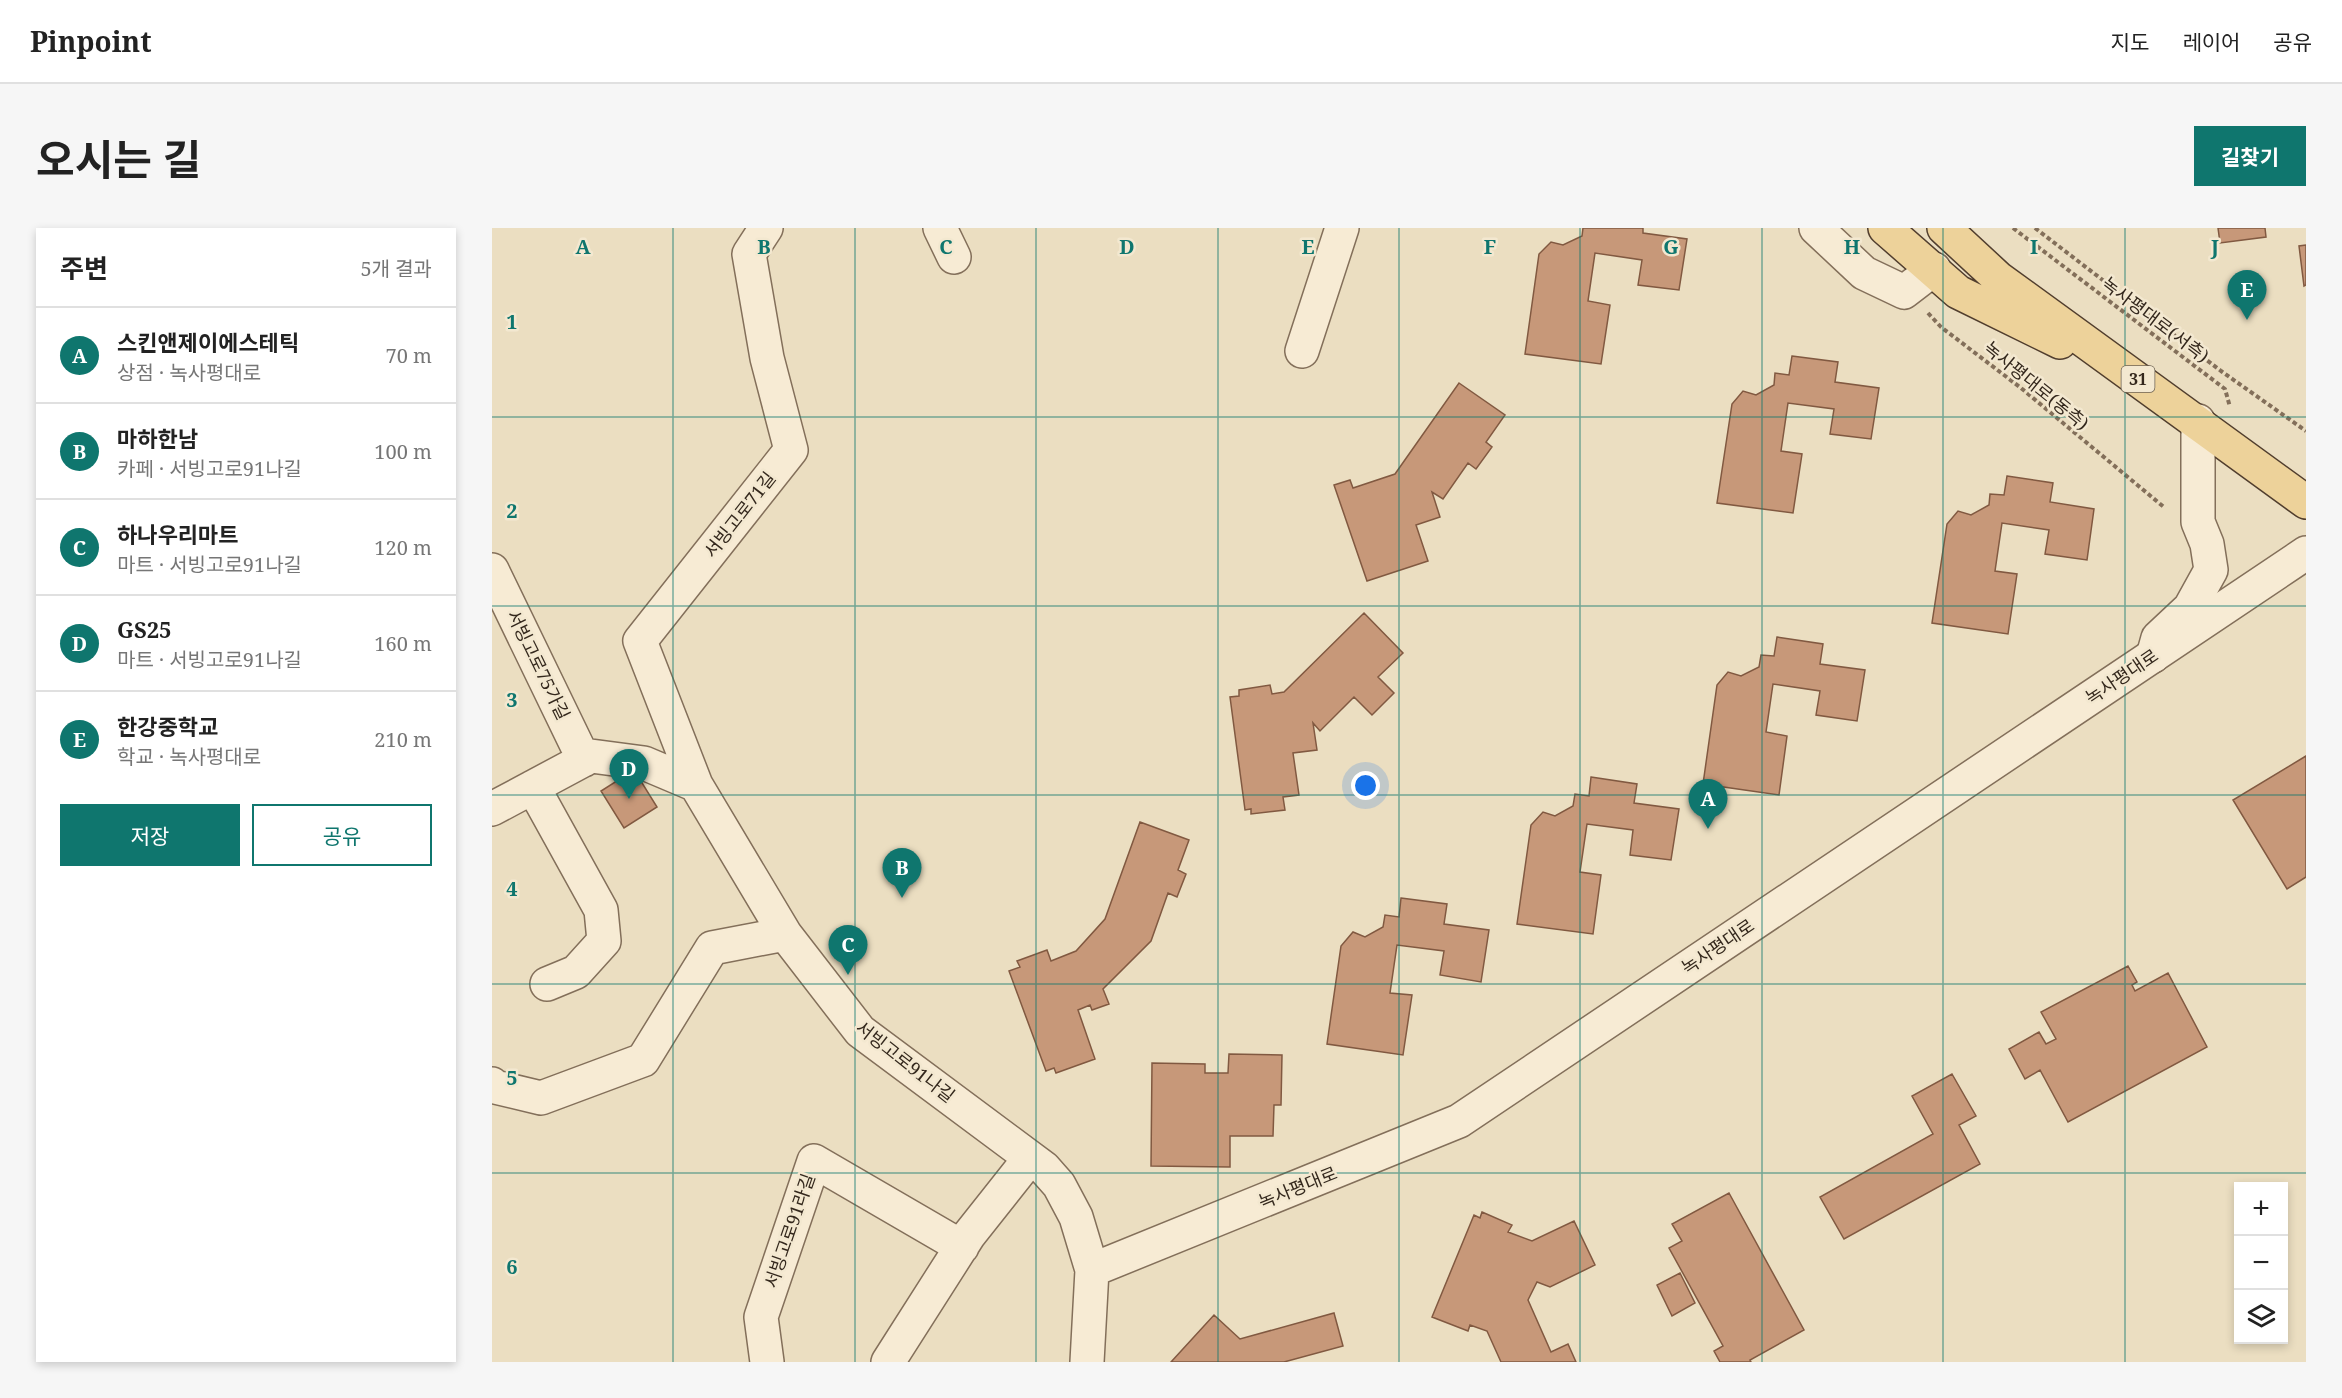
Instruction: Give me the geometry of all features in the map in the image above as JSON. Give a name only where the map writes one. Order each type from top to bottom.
[{"type":"main road","points":[[1885,228],[1958,292],[2145,383]]},
{"type":"main road","name":"31","points":[[1944,228],[1963,241],[1998,278],[2306,501]]},
{"type":"street","name":"서빙고로71길","points":[[696,785],[640,641],[791,450],[767,358],[749,254],[766,228]]},
{"type":"street","points":[[940,228],[954,257]]},
{"type":"street","points":[[1302,351],[1342,228]]},
{"type":"street","points":[[1816,228],[1864,273],[1904,292],[1934,269]]},
{"type":"street","points":[[2153,656],[2158,638],[2190,608],[2211,570],[2207,544],[2198,522],[2198,421]]},
{"type":"street","name":"녹사평대로","points":[[1092,1270],[1459,1121],[2306,553]]},
{"type":"street","name":"서빙고로75가길","points":[[492,570],[584,760]]},
{"type":"street","points":[[492,809],[591,756],[644,763],[696,785]]},
{"type":"street","name":"서빙고로91나길","points":[[696,785],[785,934],[860,1031],[1044,1168],[1059,1185],[1076,1217],[1092,1270],[1087,1362]]},
{"type":"street","points":[[533,787],[601,910],[604,941],[576,972],[547,984]]},
{"type":"street","points":[[492,1084],[495,1087],[541,1098],[643,1060],[712,948],[785,934]]},
{"type":"street","points":[[888,1362],[962,1247],[1030,1158]]},
{"type":"street","name":"서빙고로91라길","points":[[767,1362],[760,1317],[814,1161],[962,1247]]},
{"type":"path","name":"녹사평대로(서측)","points":[[2013,228],[2225,389],[2245,456]]},
{"type":"path","points":[[2035,228],[2221,371],[2306,431]]},
{"type":"path","name":"녹사평대로(동측)","points":[[1907,289],[1941,327],[2020,388],[2169,512]]},
{"type":"building","points":[[1583,228],[1643,228],[1643,233],[1687,239],[1679,290],[1638,285],[1642,260],[1595,253],[1588,301],[1610,305],[1601,364],[1525,354],[1539,254],[1551,242],[1563,245],[1582,236]]},
{"type":"building","points":[[2218,228],[2265,228],[2266,237],[2220,243]]},
{"type":"building","points":[[2306,245],[2306,285],[2304,286],[2299,246]]},
{"type":"building","points":[[1792,356],[1838,362],[1835,382],[1879,388],[1871,439],[1830,434],[1834,409],[1788,403],[1781,451],[1802,454],[1793,513],[1717,503],[1732,404],[1743,391],[1756,395],[1774,385],[1775,373],[1789,375]]},
{"type":"building","points":[[1459,383],[1505,415],[1486,442],[1492,447],[1476,469],[1468,463],[1443,499],[1432,492],[1440,517],[1416,525],[1428,561],[1367,581],[1334,485],[1350,480],[1353,488],[1395,474]]},
{"type":"building","points":[[2007,476],[2053,483],[2050,502],[2094,509],[2087,560],[2045,554],[2049,530],[2002,523],[1995,571],[2017,574],[2008,634],[1932,623],[1947,524],[1958,511],[1971,515],[1989,505],[1990,494],[2004,495]]},
{"type":"building","points":[[1364,613],[1403,653],[1378,677],[1394,693],[1372,715],[1354,697],[1320,731],[1313,723],[1317,750],[1293,753],[1299,795],[1283,797],[1285,810],[1251,814],[1251,809],[1245,810],[1230,697],[1239,696],[1239,690],[1270,685],[1272,694],[1284,692]]},
{"type":"building","points":[[1777,637],[1823,644],[1820,664],[1865,670],[1857,721],[1816,715],[1820,691],[1773,684],[1766,732],[1787,736],[1779,795],[1703,784],[1717,685],[1728,672],[1741,676],[1759,667],[1761,655],[1774,656]]},
{"type":"building","points":[[2306,756],[2306,877],[2287,889],[2233,800]]},
{"type":"building","points":[[634,770],[657,807],[624,828],[601,791]]},
{"type":"building","points":[[1591,777],[1637,784],[1634,803],[1679,809],[1671,860],[1630,855],[1633,830],[1587,824],[1580,872],[1601,875],[1593,934],[1517,924],[1531,825],[1543,812],[1555,816],[1573,806],[1575,794],[1589,796]]},
{"type":"building","points":[[1140,822],[1189,840],[1178,870],[1186,874],[1177,897],[1168,893],[1151,941],[1103,989],[1109,1004],[1092,1010],[1090,1005],[1078,1010],[1095,1059],[1056,1073],[1054,1068],[1046,1071],[1009,971],[1020,967],[1017,961],[1047,950],[1051,961],[1076,951],[1105,919]]},
{"type":"building","points":[[1401,898],[1447,904],[1444,924],[1489,930],[1481,982],[1440,975],[1444,951],[1397,945],[1390,993],[1412,995],[1403,1055],[1327,1044],[1341,946],[1353,932],[1365,937],[1383,927],[1385,915],[1399,917]]},
{"type":"building","points":[[2128,966],[2137,982],[2132,985],[2135,991],[2168,973],[2207,1047],[2068,1122],[2040,1070],[2025,1079],[2009,1049],[2039,1032],[2046,1044],[2056,1039],[2041,1012]]},
{"type":"building","points":[[1229,1054],[1282,1055],[1281,1105],[1274,1105],[1273,1136],[1230,1136],[1230,1167],[1151,1166],[1152,1063],[1205,1064],[1205,1073],[1228,1073]]},
{"type":"building","points":[[1952,1074],[1976,1116],[1959,1125],[1980,1164],[1844,1239],[1820,1197],[1933,1134],[1912,1096]]},
{"type":"building","points":[[1729,1193],[1804,1330],[1750,1360],[1751,1362],[1720,1362],[1714,1351],[1723,1346],[1669,1248],[1682,1241],[1672,1224]]},
{"type":"building","points":[[1482,1212],[1512,1225],[1508,1232],[1532,1241],[1574,1221],[1595,1265],[1550,1287],[1537,1282],[1528,1300],[1551,1352],[1568,1344],[1576,1362],[1501,1362],[1487,1331],[1470,1325],[1468,1331],[1432,1317],[1474,1215],[1480,1218]]},
{"type":"building","points":[[1680,1273],[1695,1303],[1672,1316],[1657,1285]]},
{"type":"building","points":[[1334,1313],[1343,1346],[1284,1362],[1171,1362],[1214,1315],[1240,1339]]},
{"type":"place","name":"한강중학교","points":[[2247,320]]},
{"type":"place","name":"GS25","points":[[629,799]]},
{"type":"place","name":"스킨앤제이에스테틱","points":[[1708,829]]},
{"type":"place","name":"마하한남","points":[[902,898]]},
{"type":"place","name":"하나우리마트","points":[[848,975]]}]
